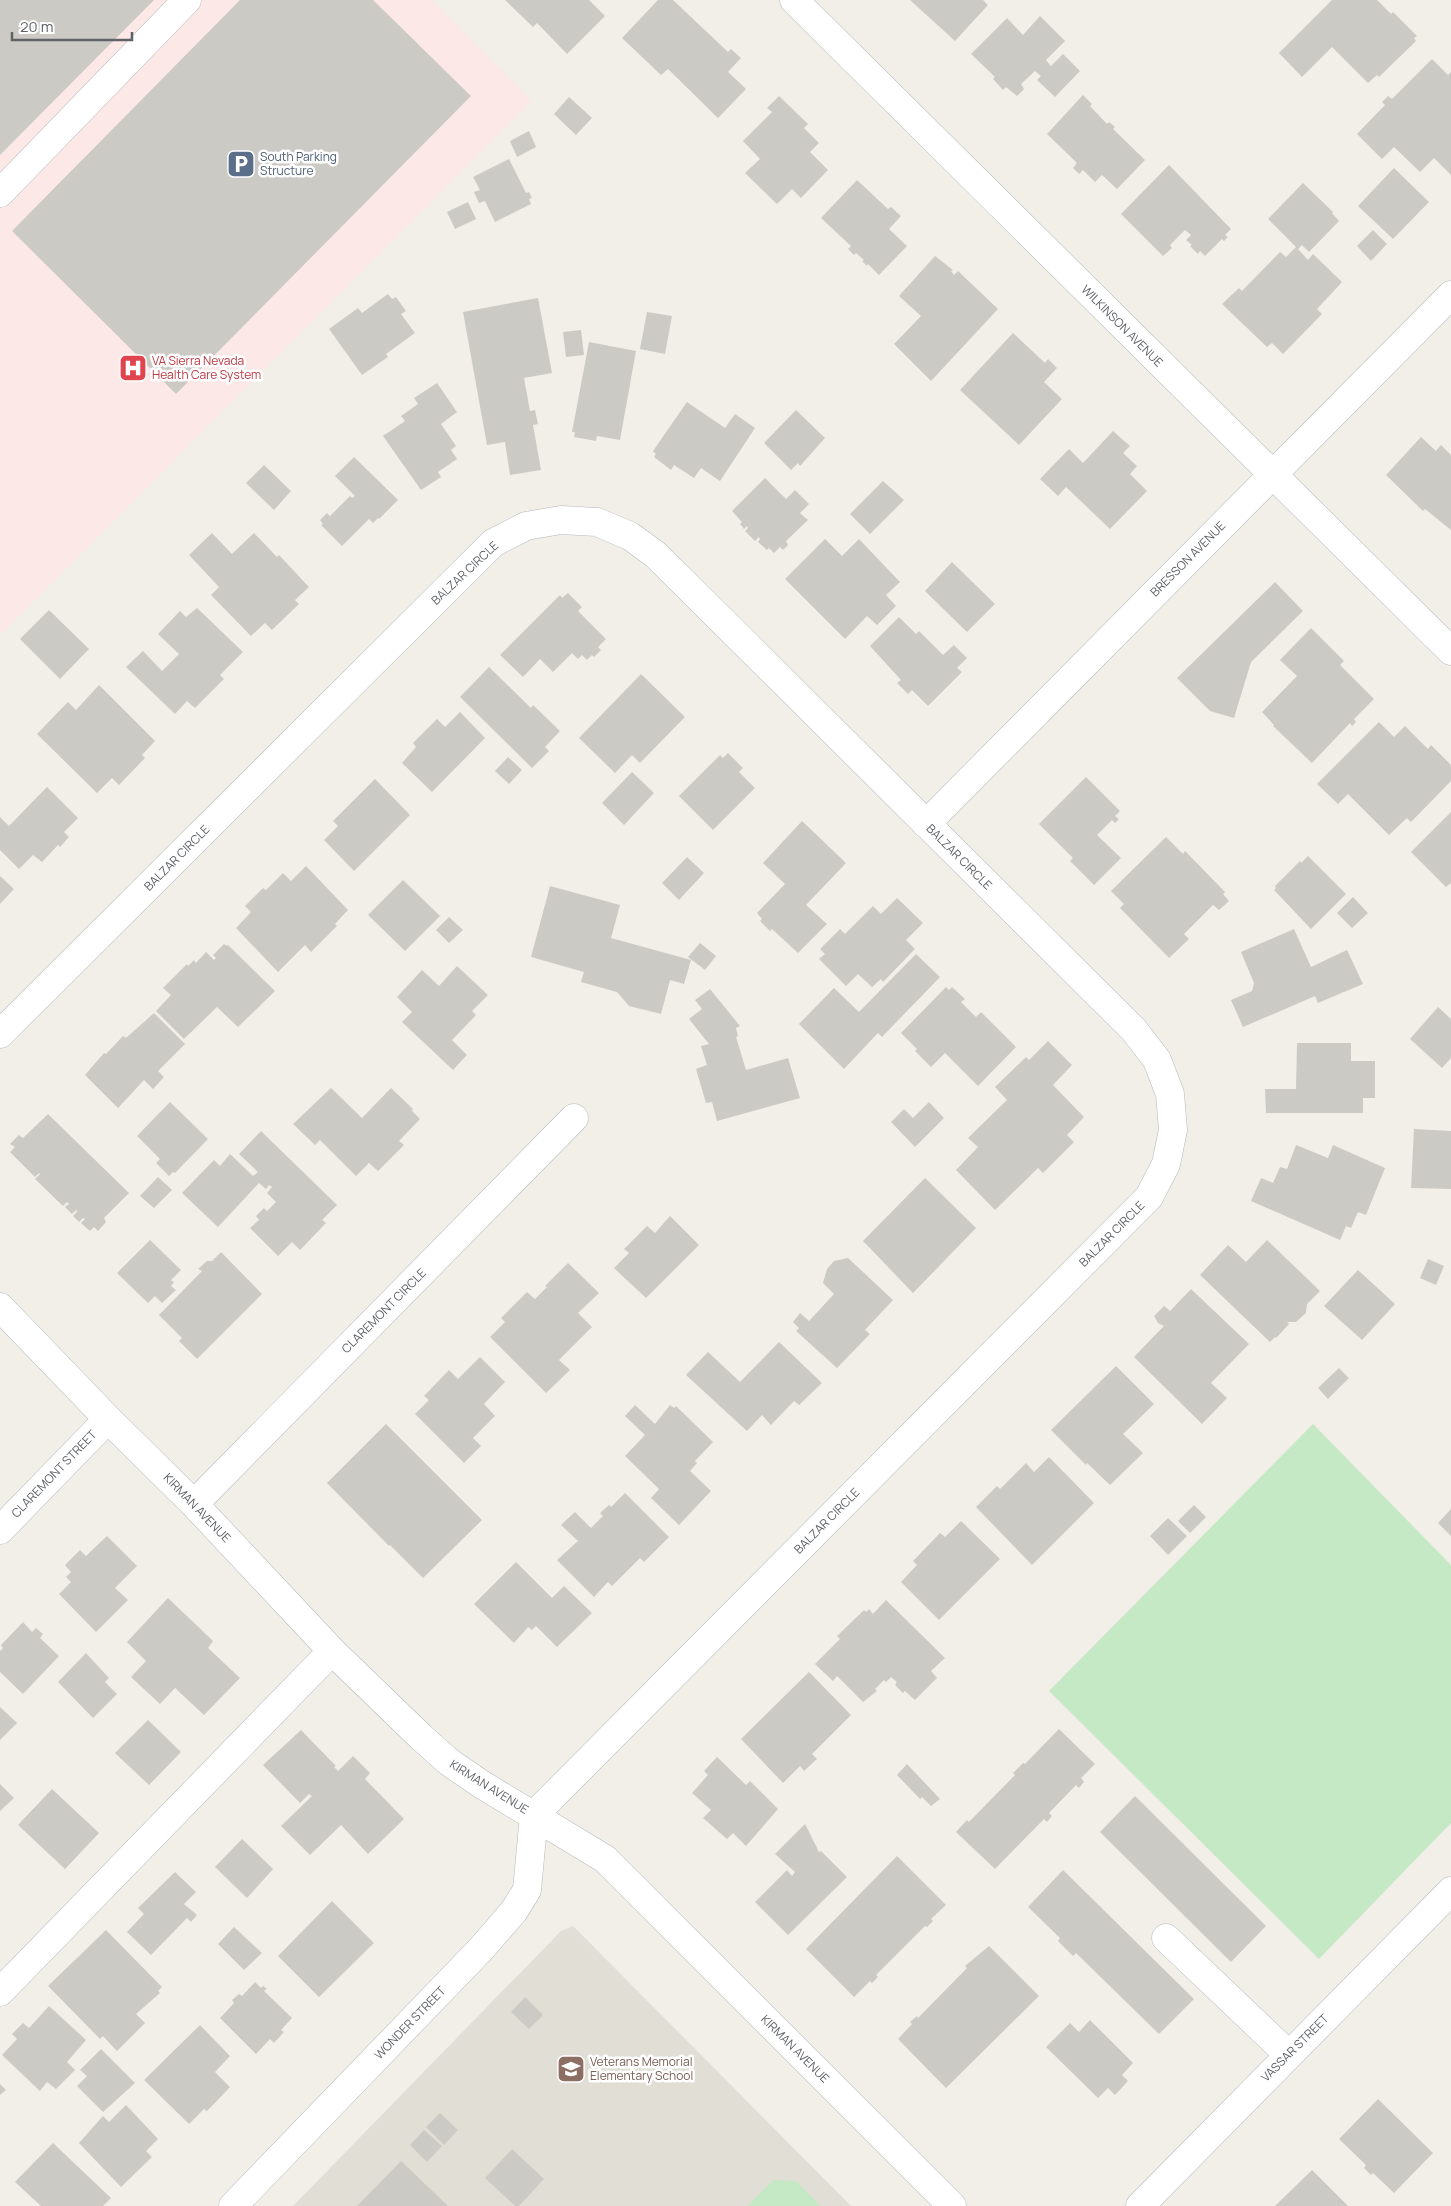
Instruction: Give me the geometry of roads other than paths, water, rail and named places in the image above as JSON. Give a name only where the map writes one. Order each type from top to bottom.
[{"type":"street","points":[[0,193],[187,0]]},
{"type":"street","name":"WILKINSON AVENUE","points":[[794,0],[1451,651]]},
{"type":"street","name":"BRESSON AVENUE","points":[[926,824],[1451,295]]},
{"type":"street","name":"BALZAR CIRCLE","points":[[0,1034],[492,544],[526,526],[562,520],[597,522],[630,536],[656,555],[1134,1030],[1157,1060],[1170,1094],[1173,1130],[1166,1164],[1149,1197],[534,1815]]},
{"type":"street","name":"CLAREMONT CIRCLE","points":[[194,1504],[574,1118]]},
{"type":"street","name":"KIRMAN AVENUE","points":[[0,1307],[108,1419],[194,1504],[332,1651],[449,1762],[481,1784],[605,1859],[620,1872],[952,2206]]},
{"type":"street","name":"CLAREMONT STREET","points":[[0,1530],[108,1419]]},
{"type":"street","points":[[0,1992],[332,1651]]},
{"type":"street","name":"WONDER STREET","points":[[233,2206],[481,1949],[523,1900],[527,1890],[534,1815]]},
{"type":"street","name":"VASSAR STREET","points":[[1140,2206],[1451,1890]]},
{"type":"street","points":[[1166,1938],[1289,2055]]},
{"type":"place","name":"South Parking Structure","points":[[241,164]]},
{"type":"place","name":"VA Sierra Nevada Health Care System","points":[[133,368]]},
{"type":"place","name":"Veterans Memorial Elementary School","points":[[571,2069]]}]
